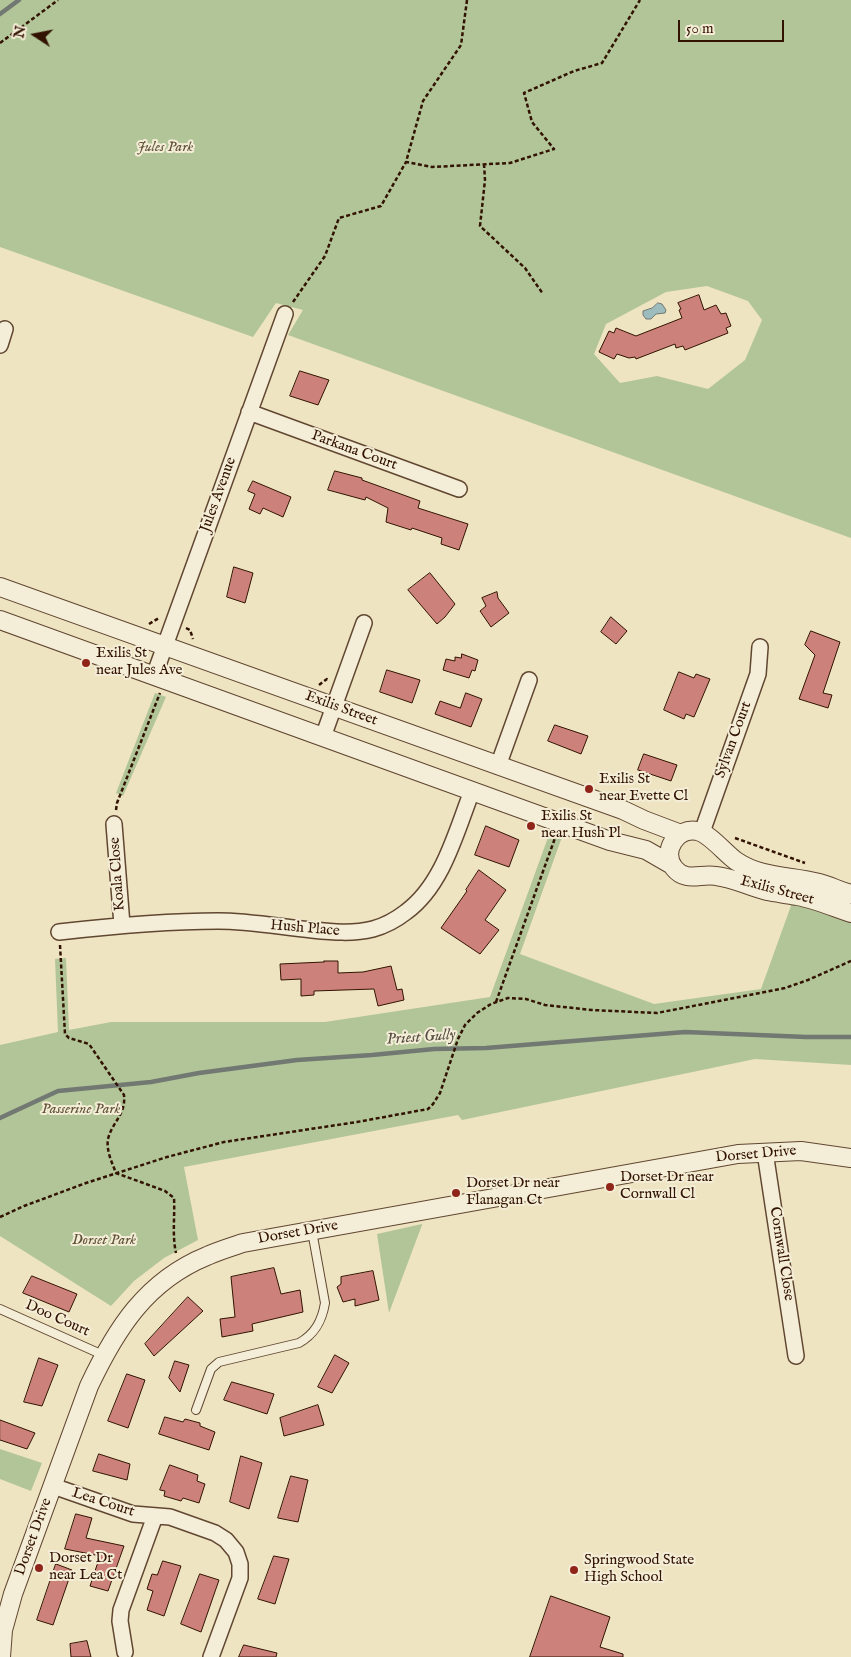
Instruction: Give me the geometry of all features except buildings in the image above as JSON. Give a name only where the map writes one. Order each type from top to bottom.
[{"type":"street","name":"Jules Avenue","points":[[160,678],[165,646],[285,314]]},
{"type":"street","points":[[0,345],[6,329]]},
{"type":"street","name":"Parkana Court","points":[[249,412],[458,489]]},
{"type":"street","name":"Exilis Street","points":[[0,587],[623,810],[681,834],[688,831],[708,837],[736,861],[753,870],[778,877],[818,882],[851,894]]},
{"type":"street","name":"Exilis Street","points":[[0,620],[610,841],[646,850],[672,865],[687,877],[714,875],[737,880],[766,891],[798,896],[851,913]]},
{"type":"street","points":[[323,737],[364,623]]},
{"type":"street","name":"Sylvan Court","points":[[708,837],[758,674],[760,646]]},
{"type":"street","points":[[498,766],[529,680]]},
{"type":"street","name":"Hush Place","points":[[59,932],[122,925],[222,921],[330,932],[353,932],[374,929],[408,911],[433,884],[441,871],[472,791]]},
{"type":"street","name":"Koala Close","points":[[114,824],[122,925]]},
{"type":"street","points":[[672,865],[670,851],[672,844],[681,834]]},
{"type":"street","points":[[701,876],[713,866],[716,858],[716,850],[708,837]]},
{"type":"street","name":"Dorset Drive","points":[[1,1657],[0,1648],[3,1630],[13,1594],[89,1386],[103,1355],[119,1329],[146,1296],[182,1269],[206,1256],[243,1243],[738,1154],[801,1151],[851,1158]]},
{"type":"street","name":"Cornwall Close","points":[[765,1152],[796,1356]]},
{"type":"street","name":"Lea Court","points":[[53,1486],[133,1514],[170,1517],[215,1533],[226,1540],[236,1552],[240,1564],[240,1578],[211,1657]]},
{"type":"street","name":"Lea Court","points":[[125,1652],[120,1621],[121,1610],[155,1516]]},
{"type":"lane","points":[[196,1410],[211,1368],[219,1362],[299,1342],[309,1337],[317,1328],[324,1313],[325,1303],[312,1230]]},
{"type":"lane","name":"Doo Court","points":[[0,1309],[103,1355]]},
{"type":"path","points":[[0,43],[58,0]]},
{"type":"path","points":[[285,314],[325,256],[339,218],[381,206],[406,162],[422,101],[461,44],[467,0]]},
{"type":"path","points":[[406,162],[432,167],[510,164],[554,149],[532,122],[524,93],[574,71],[602,63],[640,0]]},
{"type":"path","points":[[484,164],[485,180],[480,226],[524,268],[543,294]]},
{"type":"path","points":[[114,824],[117,803],[160,678]]},
{"type":"path","points":[[496,1002],[560,823]]},
{"type":"path","points":[[59,932],[65,1034],[68,1038],[89,1044],[124,1095],[121,1114],[108,1140],[110,1160],[116,1173],[165,1192],[174,1198],[173,1231],[176,1251],[182,1269]]},
{"type":"path","points":[[0,1217],[86,1182],[224,1142],[357,1122],[428,1108],[440,1093],[464,1025],[477,1012],[508,998],[545,1005],[592,1010],[657,1013],[785,988],[851,961]]},
{"type":"green space","name":"Jules Park","points":[[0,0],[851,0],[851,538],[288,335],[303,310],[276,303],[253,337],[0,247]],"holes":[[[707,286],[748,301],[762,320],[745,360],[708,389],[657,376],[620,383],[594,354],[606,324],[666,292]]]},
{"type":"green space","points":[[155,693],[166,697],[123,796],[116,793]]},
{"type":"green space","name":"Passerine Park","points":[[550,832],[562,837],[520,954],[654,1004],[761,989],[792,903],[822,908],[851,919],[851,1065],[755,1059],[462,1120],[458,1115],[184,1167],[198,1240],[164,1258],[134,1281],[111,1306],[0,1236],[0,1045],[58,1032],[55,959],[66,958],[69,1030],[111,1022],[325,1022],[490,997]]},
{"type":"green space","points":[[422,1225],[389,1313],[377,1234]]},
{"type":"green space","points":[[0,1449],[42,1463],[31,1491],[0,1479]]},
{"type":"water","points":[[658,303],[662,304],[666,310],[665,313],[656,314],[651,319],[646,319],[643,311],[652,308]]},
{"type":"waterway","points":[[0,14],[19,0]]},
{"type":"waterway","name":"Priest Gully","points":[[0,1118],[58,1091],[151,1082],[199,1073],[297,1060],[434,1049],[486,1048],[685,1032],[851,1037]]},
{"type":"place","name":"Exilis St near Jules Ave","points":[[86,663]]},
{"type":"place","name":"Exilis St near Evette Cl","points":[[589,789]]},
{"type":"place","name":"Exilis St near Hush Pl","points":[[531,826]]},
{"type":"place","name":"Dorset Dr near Cornwall Cl","points":[[610,1187]]},
{"type":"place","name":"Dorset Dr near Flanagan Ct","points":[[456,1193]]},
{"type":"place","name":"Dorset Dr near Lea Ct","points":[[39,1568]]},
{"type":"place","name":"Springwood State High School","points":[[574,1570]]},
{"type":"park label","name":"Dorset Park","points":[[104,1241]]}]
